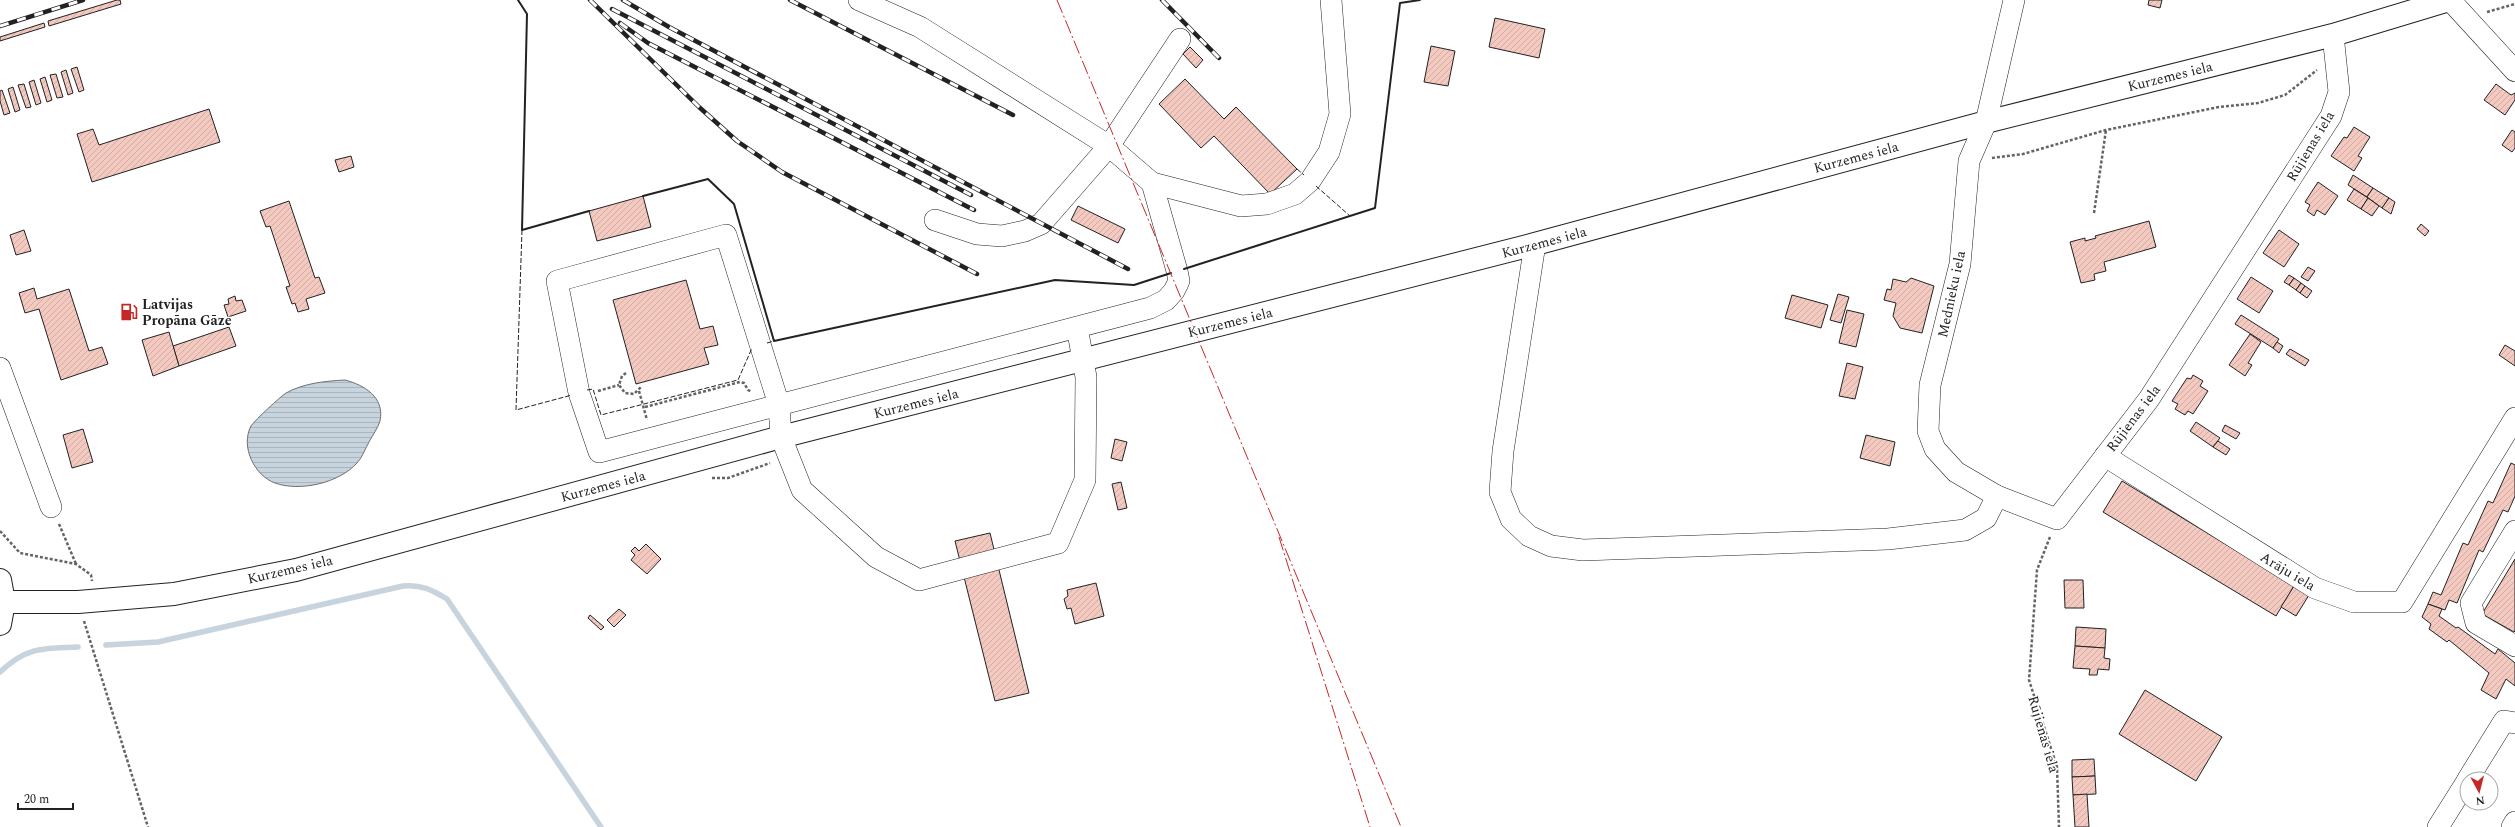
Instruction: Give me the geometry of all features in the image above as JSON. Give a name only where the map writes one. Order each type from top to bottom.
[{"type":"highway","name":"Kurzemes iela","points":[[4,602],[87,601],[174,594],[296,570],[780,437],[1535,244],[1986,122],[2333,35],[2450,0]]},
{"type":"highway","points":[[0,580],[4,602],[0,624]]},
{"type":"street","points":[[859,0],[920,27],[1109,146],[1152,183],[1241,206],[1267,204],[1295,194],[1310,181],[1330,152],[1340,114],[1331,0]]},
{"type":"street","name":"Mednieku iela","points":[[2014,0],[1986,122],[1969,161],[1960,264],[1930,385],[1928,431],[1935,449],[1956,472],[1996,496],[2057,519]]},
{"type":"street","points":[[2450,0],[2513,66]]},
{"type":"street","name":"Rūjienas iela","points":[[2057,519],[2149,399],[2331,116],[2339,92],[2333,35]]},
{"type":"street","points":[[935,220],[977,234],[1002,236],[1026,231],[1041,224],[1109,146],[1180,38]]},
{"type":"street","points":[[1078,327],[1084,359],[1085,480],[1058,543],[919,580],[876,556],[802,490],[780,437],[776,396],[726,235],[557,281],[579,393],[599,452],[776,396],[1078,327],[1150,308],[1166,300],[1174,291],[1179,281],[1152,183]]},
{"type":"street","points":[[1535,244],[1503,451],[1500,492],[1511,519],[1529,536],[1551,546],[1583,550],[1888,539],[1965,530],[1986,518],[1996,496]]},
{"type":"street","points":[[0,368],[51,507]]},
{"type":"street","name":"Arāju iela","points":[[2104,456],[2315,588],[2354,602],[2402,602],[2515,418]]},
{"type":"street","points":[[2515,530],[2471,603],[2476,623],[2515,646]]},
{"type":"street","points":[[2473,771],[2504,721],[2515,723]]},
{"type":"street","points":[[2438,827],[2459,794]]},
{"type":"street","points":[[2512,827],[2515,822]]},
{"type":"path","points":[[2094,213],[2106,130]]},
{"type":"path","points":[[626,373],[620,380],[621,390],[630,395],[639,392]]},
{"type":"path","points":[[645,408],[740,382],[744,382],[751,392],[776,396]]},
{"type":"path","points":[[641,387],[639,392],[648,421],[643,426]]},
{"type":"path","points":[[51,507],[76,564]]},
{"type":"path","name":"Rūjienas iela","points":[[2057,519],[2037,570],[2028,680],[2057,766],[2059,827]]},
{"type":"path","points":[[0,531],[20,553],[76,564],[91,574],[87,601],[148,827]]},
{"type":"shaded area","points":[[345,380],[359,385],[372,393],[379,405],[381,413],[378,426],[357,463],[340,476],[319,484],[307,486],[285,486],[275,483],[261,474],[251,460],[248,451],[248,434],[253,423],[286,393],[315,383]]},
{"type":"building","points":[[120,0],[121,4],[49,26],[48,21]]},
{"type":"building","points":[[2149,0],[2162,0],[2160,8],[2148,5]]},
{"type":"building","points":[[1495,18],[1545,29],[1539,58],[1489,47]]},
{"type":"building","points":[[44,23],[45,27],[0,41],[0,37]]},
{"type":"building","points":[[1431,46],[1455,51],[1448,86],[1424,82]]},
{"type":"building","points":[[1190,47],[1203,60],[1196,68],[1183,54]]},
{"type":"building","points":[[77,67],[84,90],[79,92],[71,69]]},
{"type":"building","points":[[66,70],[73,93],[68,95],[61,72]]},
{"type":"building","points":[[56,74],[63,97],[57,98],[50,75]]},
{"type":"building","points":[[45,77],[52,100],[47,102],[40,79]]},
{"type":"building","points":[[1185,79],[1224,119],[1236,107],[1297,169],[1270,194],[1214,136],[1201,148],[1159,104]]},
{"type":"building","points":[[34,80],[41,103],[36,105],[29,82]]},
{"type":"building","points":[[24,84],[31,107],[26,108],[18,85]]},
{"type":"building","points":[[2496,84],[2511,95],[2515,93],[2515,100],[2505,115],[2484,100]]},
{"type":"building","points":[[13,87],[20,110],[15,112],[8,89]]},
{"type":"building","points":[[2,90],[10,113],[4,115],[0,101],[0,91]]},
{"type":"building","points":[[209,109],[220,142],[92,182],[77,134],[93,129],[99,145]]},
{"type":"building","points":[[2354,127],[2370,137],[2358,156],[2362,158],[2354,171],[2331,156],[2344,137],[2347,138]]},
{"type":"building","points":[[2512,130],[2515,132],[2515,148],[2512,152],[2502,145]]},
{"type":"building","points":[[351,156],[354,167],[339,172],[335,160]]},
{"type":"building","points":[[2353,175],[2373,188],[2367,197],[2348,185]]},
{"type":"building","points":[[2318,182],[2338,196],[2325,215],[2317,210],[2314,216],[2307,211],[2310,205],[2305,202]]},
{"type":"building","points":[[2373,188],[2389,198],[2382,208],[2367,197]]},
{"type":"building","points":[[2354,189],[2368,198],[2361,209],[2347,200]]},
{"type":"building","points":[[643,196],[651,227],[597,241],[589,211]]},
{"type":"building","points":[[2368,198],[2379,206],[2372,216],[2361,209]]},
{"type":"building","points":[[2389,198],[2395,202],[2391,214],[2382,208]]},
{"type":"building","points":[[289,201],[315,278],[319,277],[325,293],[306,299],[309,309],[298,312],[295,303],[292,304],[286,287],[290,286],[270,226],[266,227],[260,211]]},
{"type":"building","points":[[1078,206],[1125,229],[1118,243],[1071,220]]},
{"type":"building","points":[[2149,221],[2156,247],[2104,262],[2106,271],[2094,274],[2095,280],[2081,283],[2070,242],[2085,238],[2085,241],[2096,238],[2095,236]]},
{"type":"building","points":[[2421,224],[2429,231],[2425,236],[2417,229]]},
{"type":"building","points":[[24,230],[31,251],[16,255],[10,235]]},
{"type":"building","points":[[2279,230],[2299,244],[2284,267],[2263,253]]},
{"type":"building","points":[[2308,267],[2315,271],[2308,281],[2301,277]]},
{"type":"building","points":[[2289,275],[2294,278],[2289,285],[2284,282]]},
{"type":"building","points":[[2251,277],[2273,291],[2259,313],[2237,299]]},
{"type":"building","points":[[1911,278],[1934,286],[1922,333],[1900,328],[1893,316],[1896,303],[1884,300],[1887,289],[1891,290],[1893,279],[1906,282]]},
{"type":"building","points":[[2294,278],[2301,283],[2296,290],[2289,285]]},
{"type":"building","points":[[686,280],[700,329],[713,326],[718,345],[704,348],[709,364],[636,384],[613,300]]},
{"type":"building","points":[[2301,283],[2305,286],[2300,293],[2296,290]]},
{"type":"building","points":[[2305,286],[2312,291],[2307,298],[2300,293]]},
{"type":"building","points":[[34,288],[37,299],[69,289],[89,351],[102,347],[108,364],[61,380],[39,309],[25,313],[19,293]]},
{"type":"building","points":[[1838,294],[1849,297],[1841,323],[1830,320]]},
{"type":"building","points":[[1792,295],[1828,305],[1821,328],[1785,318]]},
{"type":"building","points":[[235,296],[236,301],[242,300],[246,311],[228,317],[224,305],[229,304],[228,299]]},
{"type":"building","points":[[1847,310],[1864,314],[1856,347],[1839,343]]},
{"type":"building","points":[[2241,315],[2279,339],[2273,348],[2235,324]]},
{"type":"building","points":[[229,327],[236,346],[179,366],[173,346]]},
{"type":"building","points":[[169,332],[179,366],[153,376],[142,340]]},
{"type":"building","points":[[2250,334],[2261,342],[2248,363],[2252,365],[2245,376],[2229,365]]},
{"type":"building","points":[[2277,342],[2283,346],[2279,353],[2273,348]]},
{"type":"building","points":[[2505,345],[2515,351],[2515,366],[2499,355]]},
{"type":"building","points":[[2290,349],[2309,360],[2305,366],[2286,354]]},
{"type":"building","points":[[1847,363],[1863,367],[1855,399],[1839,396]]},
{"type":"building","points":[[2193,375],[2203,381],[2200,386],[2208,391],[2193,414],[2188,411],[2185,415],[2175,409],[2178,404],[2172,401],[2187,378],[2191,379]]},
{"type":"building","points":[[2196,422],[2220,438],[2213,447],[2190,431]]},
{"type":"building","points":[[2225,425],[2240,433],[2236,439],[2222,431]]},
{"type":"building","points":[[83,429],[93,462],[72,468],[63,435]]},
{"type":"building","points":[[1866,435],[1895,442],[1890,466],[1860,458]]},
{"type":"building","points":[[1115,439],[1127,442],[1122,461],[1111,458]]},
{"type":"building","points":[[2218,441],[2230,449],[2226,455],[2213,447]]},
{"type":"building","points":[[2511,463],[2515,465],[2515,496],[2508,512],[2503,510],[2483,552],[2479,550],[2457,603],[2449,600],[2445,610],[2428,604],[2433,592],[2441,595],[2463,543],[2468,545],[2488,501],[2493,503]]},
{"type":"building","points":[[2122,481],[2294,586],[2276,616],[2103,512]]},
{"type":"building","points":[[1121,482],[1127,508],[1118,510],[1112,484]]},
{"type":"building","points":[[990,533],[1029,693],[995,701],[955,541]]},
{"type":"building","points":[[646,544],[661,559],[647,574],[631,560],[635,555],[631,551],[635,547],[639,551]]},
{"type":"building","points":[[2515,559],[2515,631],[2514,632],[2482,614]]},
{"type":"building","points":[[2064,580],[2083,580],[2084,608],[2065,608]]},
{"type":"building","points":[[1096,583],[1104,616],[1075,624],[1071,608],[1067,609],[1064,599],[1068,596],[1067,590]]},
{"type":"building","points":[[2294,586],[2309,595],[2296,616],[2281,607]]},
{"type":"building","points":[[2428,604],[2442,609],[2439,616],[2456,628],[2458,627],[2495,654],[2498,649],[2515,663],[2515,686],[2506,679],[2496,699],[2481,690],[2489,673],[2449,640],[2447,642],[2429,629],[2431,624],[2422,617]]},
{"type":"building","points":[[619,609],[626,615],[614,627],[607,620]]},
{"type":"building","points":[[590,615],[604,627],[601,630],[588,618]]},
{"type":"building","points":[[2076,627],[2106,629],[2105,648],[2075,646]]},
{"type":"building","points":[[2075,646],[2105,648],[2104,658],[2110,659],[2109,670],[2098,669],[2097,675],[2089,675],[2090,669],[2073,668]]},
{"type":"building","points":[[2145,690],[2222,737],[2196,781],[2119,734]]},
{"type":"building","points":[[2094,759],[2095,776],[2072,777],[2072,760]]},
{"type":"building","points":[[2095,776],[2096,794],[2073,795],[2072,777]]},
{"type":"building","points":[[2087,794],[2089,827],[2075,827],[2073,795]]},
{"type":"waterway","points":[[106,645],[158,642],[403,586],[426,588],[447,599],[601,827]]},
{"type":"waterway","points":[[0,672],[18,658],[36,650],[78,647]]},
{"type":"railway","points":[[0,26],[83,0]]},
{"type":"railway","points":[[590,0],[699,107],[737,141],[782,172],[977,274]]},
{"type":"railway","points":[[623,0],[669,27],[1128,269]]},
{"type":"railway","points":[[790,0],[1013,115]]},
{"type":"railway","points":[[1162,0],[1219,58]]},
{"type":"railway","points":[[612,9],[971,195]]},
{"type":"railway","points":[[620,23],[648,43],[974,210]]},
{"type":"fence","points":[[1297,169],[1304,175]]},
{"type":"fence","points":[[1316,186],[1350,216]]},
{"type":"fence","points":[[522,230],[516,410],[572,395]]},
{"type":"fence","points":[[767,343],[774,341]]},
{"type":"fence","points":[[587,390],[593,389],[601,415],[738,380],[752,348]]},
{"type":"wall","points":[[518,0],[527,14],[522,230],[589,211]]},
{"type":"wall","points":[[1184,269],[1375,208],[1400,3],[1420,0]]},
{"type":"wall","points":[[643,196],[708,179],[734,204],[774,341],[1055,280],[1134,285],[1171,273]]},
{"type":"power","points":[[1057,0],[1401,827]]},
{"type":"power","points":[[1279,537],[1370,827]]},
{"type":"place","name":"Latvijas Propāna Gāze","points":[[129,312]]}]
